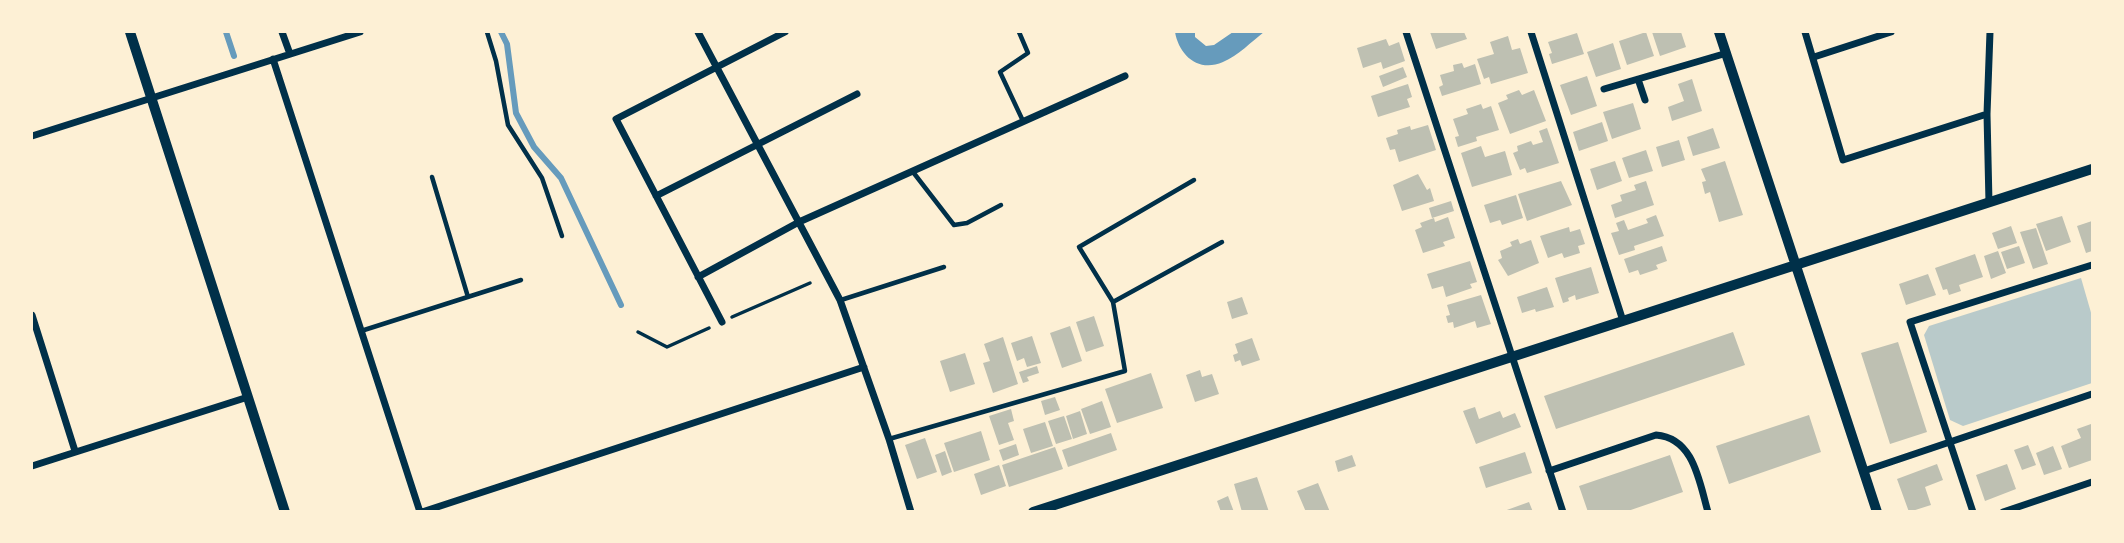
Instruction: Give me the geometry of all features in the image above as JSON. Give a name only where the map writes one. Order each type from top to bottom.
[{"type":"street","points":[[130,32],[285,512]]},
{"type":"street","points":[[282,32],[290,54]]},
{"type":"street","points":[[32,136],[360,32]]},
{"type":"street","points":[[698,32],[840,300],[889,439],[911,512]]},
{"type":"street","points":[[722,322],[616,119],[785,32]]},
{"type":"street","points":[[1406,32],[1563,512]]},
{"type":"street","points":[[1531,32],[1623,321]]},
{"type":"street","points":[[1719,32],[1877,512]]},
{"type":"street","points":[[1805,32],[1843,160],[1987,114]]},
{"type":"street","points":[[1814,57],[1891,32]]},
{"type":"street","points":[[1989,203],[1987,114],[1990,32]]},
{"type":"street","points":[[1604,89],[1727,53]]},
{"type":"street","points":[[273,59],[421,512],[864,367]]},
{"type":"street","points":[[698,277],[799,222],[1125,76]]},
{"type":"street","points":[[1638,79],[1645,100]]},
{"type":"street","points":[[656,196],[857,94]]},
{"type":"street","points":[[1033,512],[2092,169]]},
{"type":"street","points":[[1973,512],[1910,322],[2092,265]]},
{"type":"street","points":[[32,315],[75,451]]},
{"type":"street","points":[[1864,471],[2092,394]]},
{"type":"street","points":[[32,466],[248,397]]},
{"type":"street","points":[[1549,471],[1656,435],[1669,436],[1678,442],[1692,460],[1708,512]]},
{"type":"street","points":[[2003,512],[2092,482]]},
{"type":"lane","points":[[487,32],[496,61],[508,125],[542,178],[562,236]]},
{"type":"lane","points":[[1019,32],[1028,53],[1000,72],[1023,121]]},
{"type":"lane","points":[[913,171],[954,225],[967,223],[1001,205]]},
{"type":"lane","points":[[432,177],[468,297]]},
{"type":"lane","points":[[889,439],[1125,371],[1113,302],[1079,247],[1194,180]]},
{"type":"lane","points":[[1113,302],[1222,242]]},
{"type":"lane","points":[[840,300],[944,267]]},
{"type":"lane","points":[[362,331],[521,280]]},
{"type":"shaded area","points":[[2081,278],[2092,316],[2092,383],[1963,426],[1950,420],[1924,335],[1929,326]]},
{"type":"water","points":[[1175,32],[1195,32],[1195,37],[1206,46],[1214,45],[1233,32],[1264,32],[1229,59],[1206,65],[1191,60],[1185,54]]},
{"type":"building","points":[[1430,32],[1464,32],[1467,39],[1436,49]]},
{"type":"building","points":[[1646,32],[1654,56],[1627,65],[1619,41]]},
{"type":"building","points":[[1652,32],[1681,32],[1686,47],[1660,56]]},
{"type":"building","points":[[1577,33],[1584,54],[1552,64],[1548,42]]},
{"type":"building","points":[[1508,36],[1512,50],[1520,48],[1528,73],[1491,84],[1489,77],[1484,79],[1477,59],[1494,54],[1490,42]]},
{"type":"building","points":[[1386,39],[1389,46],[1399,42],[1405,61],[1383,69],[1381,62],[1363,68],[1357,48]]},
{"type":"building","points":[[1613,43],[1621,69],[1596,77],[1587,52]]},
{"type":"building","points":[[1462,63],[1464,68],[1475,64],[1481,84],[1442,96],[1439,87],[1443,85],[1440,75],[1454,71],[1453,65]]},
{"type":"building","points":[[1403,67],[1407,77],[1383,87],[1379,76]]},
{"type":"building","points":[[1587,76],[1597,106],[1571,115],[1560,85]]},
{"type":"building","points":[[1692,79],[1702,111],[1672,121],[1668,107],[1684,101],[1678,84]]},
{"type":"building","points":[[1408,84],[1412,97],[1407,99],[1410,107],[1378,117],[1371,96]]},
{"type":"building","points":[[1519,90],[1522,95],[1534,90],[1546,121],[1510,134],[1498,103],[1508,99],[1506,95]]},
{"type":"building","points":[[1633,103],[1641,129],[1612,139],[1603,112]]},
{"type":"building","points":[[1481,104],[1483,109],[1491,106],[1499,130],[1476,137],[1477,141],[1458,147],[1455,137],[1459,136],[1453,119],[1468,114],[1466,109]]},
{"type":"building","points":[[1602,122],[1608,141],[1579,151],[1573,132]]},
{"type":"building","points":[[1428,125],[1436,150],[1399,162],[1395,149],[1390,150],[1386,138],[1398,134],[1397,130],[1410,126],[1411,130]]},
{"type":"building","points":[[1547,128],[1559,163],[1527,173],[1525,168],[1520,170],[1513,153],[1518,151],[1517,146],[1531,141],[1533,145],[1543,142],[1539,131]]},
{"type":"building","points":[[1713,128],[1720,148],[1693,156],[1687,137]]},
{"type":"building","points":[[1679,140],[1685,160],[1662,167],[1656,147]]},
{"type":"building","points":[[1481,146],[1485,157],[1505,151],[1512,175],[1472,187],[1461,153]]},
{"type":"building","points":[[1646,150],[1653,171],[1629,178],[1622,158]]},
{"type":"building","points":[[1615,161],[1622,181],[1597,190],[1590,169]]},
{"type":"building","points":[[1725,161],[1743,215],[1719,222],[1710,192],[1705,194],[1702,182],[1706,181],[1701,169]]},
{"type":"building","points":[[1418,174],[1427,190],[1430,188],[1434,201],[1402,211],[1393,185]]},
{"type":"building","points":[[1561,181],[1572,205],[1527,221],[1518,194]]},
{"type":"building","points":[[1646,181],[1654,205],[1615,218],[1611,205],[1622,201],[1620,195],[1636,190],[1634,185]]},
{"type":"building","points":[[1516,195],[1523,218],[1502,225],[1500,220],[1490,223],[1484,205]]},
{"type":"building","points":[[1451,201],[1454,211],[1432,218],[1429,208]]},
{"type":"building","points":[[1656,215],[1664,236],[1634,246],[1635,250],[1619,255],[1611,233],[1619,231],[1616,223],[1624,220],[1628,230],[1648,223],[1646,219]]},
{"type":"building","points":[[2062,216],[2071,242],[2046,251],[2036,224]]},
{"type":"building","points":[[1448,217],[1455,238],[1443,242],[1445,246],[1423,253],[1415,230],[1422,227],[1420,223],[1434,218],[1435,222]]},
{"type":"building","points":[[2092,221],[2092,251],[2086,253],[2077,226]]},
{"type":"building","points":[[2011,226],[2017,243],[1998,249],[1992,233]]},
{"type":"building","points":[[1569,227],[1570,232],[1580,229],[1585,244],[1578,246],[1580,253],[1564,258],[1562,253],[1548,258],[1540,236]]},
{"type":"building","points":[[2036,228],[2048,264],[2033,269],[2020,232]]},
{"type":"building","points":[[1518,239],[1520,244],[1531,240],[1539,263],[1508,276],[1498,260],[1502,258],[1500,251],[1512,246],[1510,242]]},
{"type":"building","points":[[1662,246],[1667,261],[1656,265],[1658,269],[1640,275],[1638,270],[1629,273],[1624,259]]},
{"type":"building","points":[[2019,246],[2025,263],[2007,269],[2001,252]]},
{"type":"building","points":[[1998,251],[2006,273],[1991,279],[1984,256]]},
{"type":"building","points":[[1975,254],[1983,277],[1959,285],[1961,291],[1949,295],[1947,289],[1943,290],[1935,268]]},
{"type":"building","points":[[1470,261],[1477,282],[1470,284],[1472,288],[1446,297],[1443,286],[1432,289],[1427,274]]},
{"type":"building","points":[[1591,267],[1599,293],[1576,300],[1575,295],[1563,303],[1555,278]]},
{"type":"building","points":[[1928,274],[1936,295],[1906,305],[1899,284]]},
{"type":"building","points":[[1547,287],[1554,307],[1522,313],[1517,297]]},
{"type":"building","points":[[1481,295],[1491,324],[1477,328],[1475,321],[1454,328],[1453,322],[1448,323],[1446,316],[1450,315],[1447,305]]},
{"type":"building","points":[[1242,297],[1248,314],[1232,319],[1227,302]]},
{"type":"building","points":[[1094,316],[1104,346],[1086,352],[1076,322]]},
{"type":"building","points":[[1070,326],[1082,361],[1062,368],[1050,333]]},
{"type":"building","points":[[1733,332],[1745,365],[1556,429],[1544,396]]},
{"type":"building","points":[[1032,336],[1041,363],[1027,367],[1024,358],[1017,361],[1011,343]]},
{"type":"building","points":[[1003,337],[1018,384],[993,393],[983,363],[990,361],[984,344]]},
{"type":"building","points":[[1252,338],[1260,360],[1242,366],[1240,360],[1235,362],[1233,355],[1238,353],[1235,344]]},
{"type":"building","points":[[1898,342],[1927,432],[1890,444],[1861,353]]},
{"type":"building","points":[[965,353],[975,384],[950,392],[940,361]]},
{"type":"building","points":[[1037,366],[1039,373],[1027,377],[1029,381],[1023,383],[1019,372]]},
{"type":"building","points":[[1200,370],[1202,377],[1212,374],[1219,394],[1195,402],[1186,375]]},
{"type":"building","points":[[1151,373],[1163,408],[1117,423],[1105,389]]},
{"type":"building","points":[[1055,397],[1060,410],[1045,415],[1041,401]]},
{"type":"building","points":[[1102,401],[1111,427],[1090,434],[1081,409]]},
{"type":"building","points":[[1475,407],[1479,419],[1500,411],[1503,418],[1515,413],[1521,427],[1476,444],[1463,411]]},
{"type":"building","points":[[1011,409],[1014,421],[1008,423],[1014,440],[999,445],[989,416]]},
{"type":"building","points":[[1080,411],[1087,434],[1073,439],[1066,416]]},
{"type":"building","points":[[1809,415],[1821,452],[1729,484],[1716,446]]},
{"type":"building","points":[[1064,416],[1072,439],[1056,444],[1048,421]]},
{"type":"building","points":[[1045,422],[1053,446],[1031,453],[1023,429]]},
{"type":"building","points":[[2091,424],[2092,460],[2069,468],[2061,446],[2081,438],[2077,429]]},
{"type":"building","points":[[981,431],[990,460],[954,472],[944,443]]},
{"type":"building","points":[[1111,433],[1117,450],[1068,467],[1062,450]]},
{"type":"building","points":[[925,438],[937,472],[917,479],[905,445]]},
{"type":"building","points":[[1016,444],[1019,455],[1003,461],[999,450]]},
{"type":"building","points":[[2028,445],[2036,465],[2022,470],[2014,450]]},
{"type":"building","points":[[2053,446],[2062,469],[2044,475],[2036,453]]},
{"type":"building","points":[[1055,447],[1063,469],[1009,487],[1002,465]]},
{"type":"building","points":[[945,451],[952,472],[942,476],[935,455]]},
{"type":"building","points":[[1525,452],[1532,473],[1486,488],[1479,467]]},
{"type":"building","points":[[1352,455],[1356,466],[1338,472],[1335,461]]},
{"type":"building","points":[[1670,455],[1683,492],[1625,512],[1588,512],[1579,486]]},
{"type":"building","points":[[1937,464],[1943,480],[1925,487],[1931,505],[1909,512],[1897,479]]},
{"type":"building","points":[[2007,464],[2016,489],[1985,501],[1976,475]]},
{"type":"building","points":[[999,465],[1006,486],[981,495],[974,474]]},
{"type":"building","points":[[1257,477],[1269,512],[1242,512],[1234,484]]},
{"type":"building","points":[[1318,483],[1330,512],[1306,512],[1297,491]]},
{"type":"building","points":[[1228,496],[1234,512],[1221,512],[1217,501]]},
{"type":"building","points":[[1529,502],[1533,512],[1504,512],[1504,511]]},
{"type":"waterway","points":[[226,32],[234,56]]},
{"type":"waterway","points":[[501,32],[507,44],[516,113],[534,147],[561,178],[621,305]]}]
